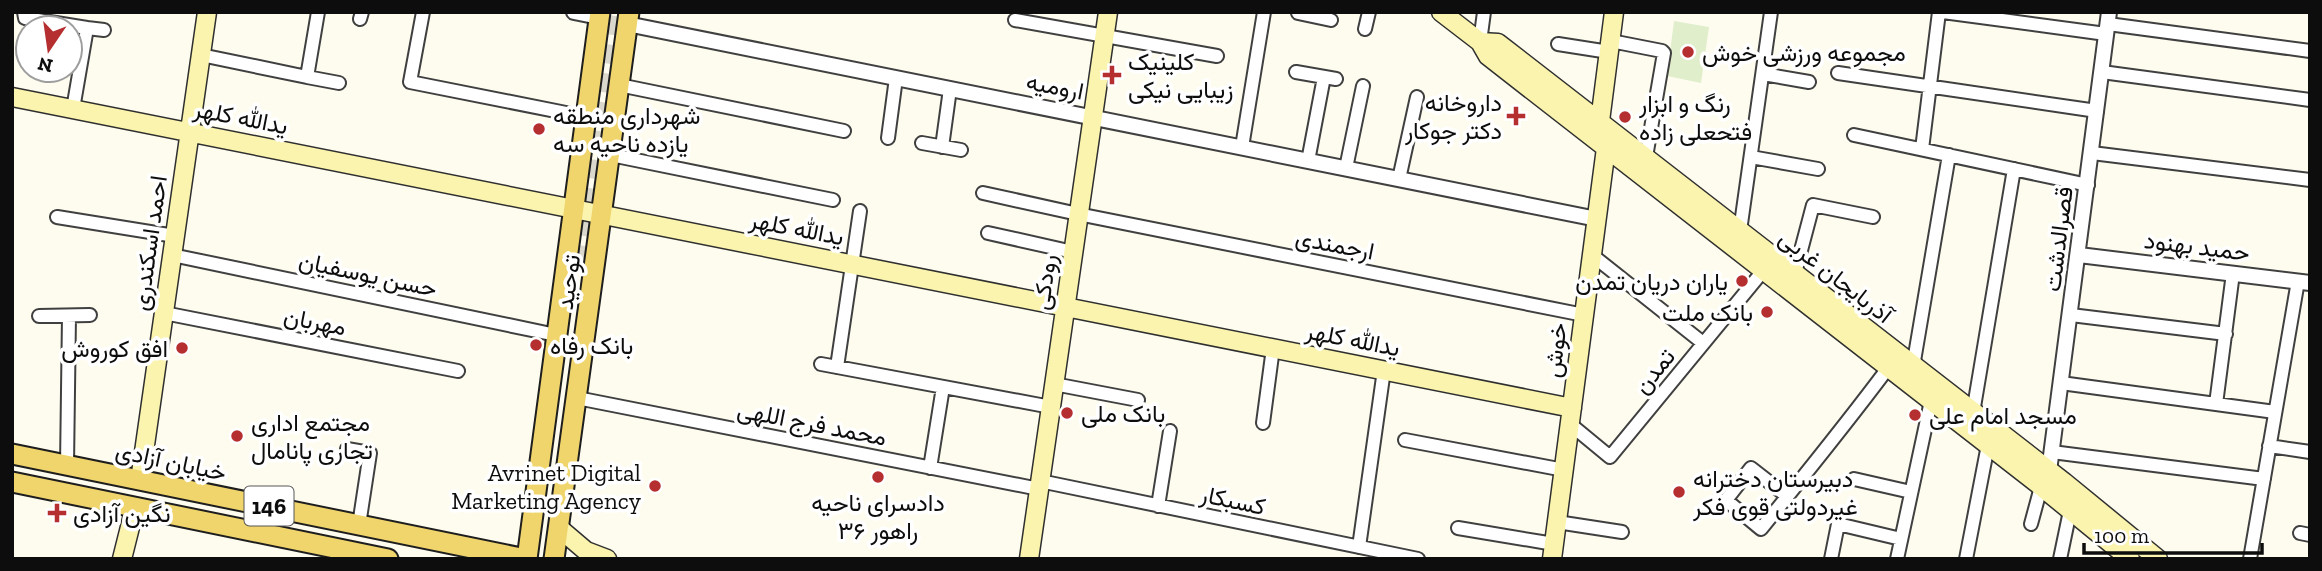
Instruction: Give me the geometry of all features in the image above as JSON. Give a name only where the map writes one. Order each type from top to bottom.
[{"type":"main road","name":"احمد اسکندری","points":[[139,480],[207,12]]},
{"type":"main road","name":"رودکی","points":[[1029,559],[1108,12]]},
{"type":"main road","name":"آذربایجان غربی","points":[[1441,12],[1480,42],[1488,56],[1988,445],[2158,559]]},
{"type":"main road","points":[[1600,121],[1614,12]]},
{"type":"main road","name":"توحید","points":[[526,559],[599,15]]},
{"type":"main road","name":"توحید","points":[[554,559],[628,18]]},
{"type":"main road","name":"آذربایجان غربی","points":[[1480,42],[1498,43],[1973,413],[2070,511],[2130,559]]},
{"type":"main road","name":"یدالله کلهر","points":[[12,97],[1384,370],[1571,416]]},
{"type":"main road","name":"خوش","points":[[1553,551],[1606,148]]},
{"type":"main road","name":"خیابان آزادی","points":[[12,454],[526,559]]},
{"type":"main road","points":[[122,559],[139,480]]},
{"type":"main road","name":"146","points":[[12,482],[361,556],[388,559]]},
{"type":"main road","points":[[559,528],[586,551],[607,559]]},
{"type":"street","points":[[24,12],[25,18],[104,30]]},
{"type":"street","points":[[307,77],[318,12]]},
{"type":"street","points":[[424,12],[410,82],[586,117]]},
{"type":"street","points":[[574,12],[599,15]]},
{"type":"street","points":[[1242,147],[1264,12]]},
{"type":"street","points":[[1364,28],[1369,12]]},
{"type":"street","points":[[1480,42],[1484,12]]},
{"type":"street","points":[[1740,231],[1771,12]]},
{"type":"street","points":[[1922,149],[1941,12],[2108,23],[2310,51]]},
{"type":"street","points":[[1298,13],[1323,16]]},
{"type":"street","name":"ارومیه","points":[[628,18],[896,78],[1597,219]]},
{"type":"street","points":[[1015,20],[1217,56]]},
{"type":"street","name":"قصرالدشت","points":[[2043,481],[2052,452],[2108,23]]},
{"type":"street","points":[[73,109],[87,28]]},
{"type":"street","points":[[1558,44],[1610,46],[1664,53],[1646,157]]},
{"type":"street","points":[[201,55],[339,83]]},
{"type":"street","points":[[1296,72],[1330,78],[1308,161]]},
{"type":"street","points":[[2102,72],[2310,100]]},
{"type":"street","points":[[1838,73],[2097,111]]},
{"type":"street","points":[[1763,74],[1809,82]]},
{"type":"street","points":[[888,138],[896,78]]},
{"type":"street","points":[[619,85],[844,131]]},
{"type":"street","points":[[1346,168],[1363,86]]},
{"type":"street","points":[[942,147],[950,89]]},
{"type":"street","points":[[1399,179],[1416,97]]},
{"type":"street","points":[[1854,135],[2088,185]]},
{"type":"street","points":[[922,143],[961,150]]},
{"type":"street","points":[[2092,153],[2310,180]]},
{"type":"street","points":[[611,155],[832,201]]},
{"type":"street","points":[[1913,367],[1949,155]]},
{"type":"street","points":[[1751,157],[1818,169]]},
{"type":"street","points":[[1973,413],[2014,169]]},
{"type":"street","name":"ارجمندی","points":[[984,193],[1584,315]]},
{"type":"street","points":[[1795,273],[1813,205],[1873,217]]},
{"type":"street","points":[[837,367],[860,211]]},
{"type":"street","points":[[57,216],[174,236]]},
{"type":"street","points":[[988,233],[1073,252]]},
{"type":"street","name":"حسن یوسفیان","points":[[172,255],[556,335]]},
{"type":"street","points":[[1592,255],[1703,343]]},
{"type":"street","name":"حمید بهنود","points":[[2079,255],[2304,282]]},
{"type":"street","name":"تمدن","points":[[1571,416],[1610,457],[1763,271]]},
{"type":"street","points":[[2216,404],[2234,273]]},
{"type":"street","points":[[2250,559],[2275,412],[2304,282]]},
{"type":"street","name":"مهربان","points":[[163,313],[458,371]]},
{"type":"street","points":[[38,316],[90,315]]},
{"type":"street","points":[[2071,315],[2225,334]]},
{"type":"street","points":[[68,465],[69,316]]},
{"type":"street","points":[[1263,423],[1273,348]]},
{"type":"street","points":[[821,363],[1051,407]]},
{"type":"street","points":[[1787,496],[1751,468],[1726,499],[1761,529],[1888,368]]},
{"type":"street","points":[[1359,547],[1384,370]]},
{"type":"street","points":[[2061,383],[2275,412]]},
{"type":"street","points":[[1054,384],[1138,400]]},
{"type":"street","points":[[930,468],[943,387]]},
{"type":"street","name":"محمد فرج اللهی","points":[[577,398],[930,468],[1039,485]]},
{"type":"street","points":[[1897,559],[1931,401]]},
{"type":"street","points":[[1158,506],[1170,431]]},
{"type":"street","points":[[1405,440],[1564,470]]},
{"type":"street","points":[[1966,559],[1988,445]]},
{"type":"street","points":[[2269,446],[2310,452]]},
{"type":"street","points":[[347,449],[370,453],[359,525]]},
{"type":"street","points":[[2052,452],[2263,480]]},
{"type":"street","points":[[1854,480],[1911,492]]},
{"type":"street","points":[[2031,524],[2043,481]]},
{"type":"street","name":"کسبکار","points":[[1039,485],[1158,506],[1418,559]]},
{"type":"street","points":[[2060,559],[2070,511]]},
{"type":"street","points":[[1557,522],[1622,532]]},
{"type":"street","points":[[1831,559],[1838,524],[1902,539]]},
{"type":"street","points":[[1458,528],[1553,551]]},
{"type":"green space","name":"مجموعه ورزشی خوش","points":[[1674,21],[1709,27],[1701,83],[1667,76]]},
{"type":"tunnel","points":[[576,264],[612,12]]},
{"type":"place","name":"مجموعه ورزشی خوش","points":[[1688,52]]},
{"type":"place","name":"کلینیک زیبایی نیکی","points":[[1112,75]]},
{"type":"place","name":"داروخانه دکتر جوکار","points":[[1516,116]]},
{"type":"place","name":"رنگ و ابزار فتحعلی زاده","points":[[1625,117]]},
{"type":"place","name":"شهرداری منطقه یازده ناحیه سه","points":[[539,129]]},
{"type":"place","name":"یاران دریان تمدن","points":[[1742,281]]},
{"type":"place","name":"بانک ملت","points":[[1767,312]]},
{"type":"place","name":"بانک رفاه","points":[[536,345]]},
{"type":"place","name":"افق کوروش","points":[[182,348]]},
{"type":"place","name":"بانک ملی","points":[[1067,413]]},
{"type":"place","name":"مسجد امام علی","points":[[1915,415]]},
{"type":"place","name":"مجتمع اداری تجاری پانامال","points":[[237,436]]},
{"type":"place","name":"دادسرای ناحیه ۳۶ راهور","points":[[878,477]]},
{"type":"place","name":"Avrinet Digital Marketing Agency","points":[[655,486]]},
{"type":"place","name":"دبيرستان دخترانه غيردولتی قوی فکر","points":[[1679,492]]},
{"type":"place","name":"نگین آزادی","points":[[57,513]]}]
